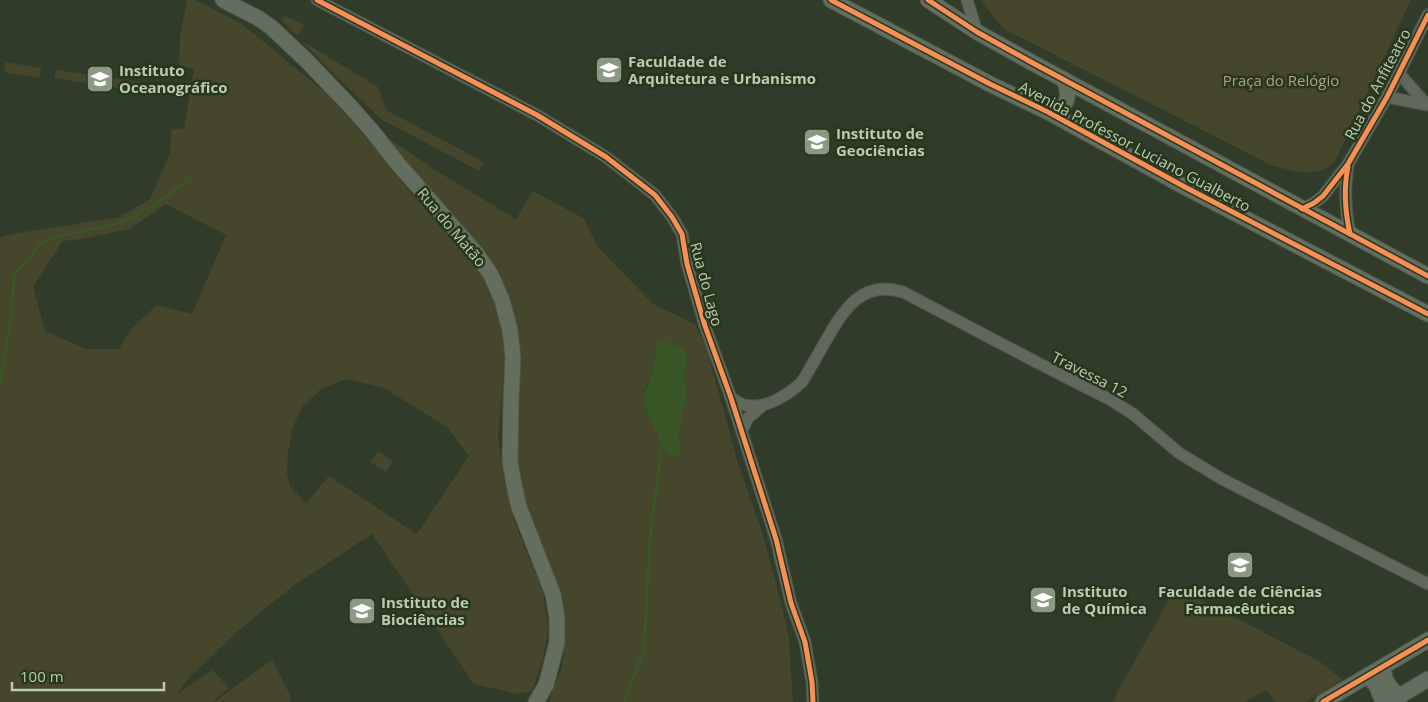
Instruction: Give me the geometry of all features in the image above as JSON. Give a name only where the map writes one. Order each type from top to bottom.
[{"type":"street","name":"Rua do Matão","points":[[223,0],[271,27],[300,54],[378,138],[399,165],[476,253],[491,275],[502,300],[510,330],[513,358],[510,460],[514,485],[519,507],[553,594],[557,618],[557,642],[552,662],[546,685],[536,702]]},
{"type":"street","name":"Rua do Lago","points":[[317,0],[537,115],[606,157],[655,195],[672,217],[682,234],[687,264],[704,326],[742,430],[776,539],[791,603],[806,642],[813,702]]},
{"type":"street","name":"Avenida Professor Luciano Gualberto","points":[[831,0],[990,84],[1048,112],[1183,186],[1428,314]]},
{"type":"street","name":"Avenida Professor Luciano Gualberto","points":[[928,0],[977,32],[1428,276]]},
{"type":"street","points":[[967,0],[977,32]]},
{"type":"street","name":"Rua do Anfiteatro","points":[[1302,209],[1323,196],[1348,164],[1387,97],[1428,15]]},
{"type":"street","points":[[1399,73],[1427,105]]},
{"type":"street","points":[[1048,112],[1056,111],[1066,102],[1068,91],[1063,79]]},
{"type":"street","points":[[1070,124],[1071,108],[1082,97],[1090,94]]},
{"type":"street","points":[[1387,97],[1427,105]]},
{"type":"street","name":"Rua do Anfiteatro","points":[[1348,164],[1344,192],[1350,234]]},
{"type":"street","name":"Travessa 12","points":[[742,430],[748,418],[762,405],[775,400],[802,382],[835,324],[849,305],[865,293],[884,288],[894,289],[1111,400],[1133,414],[1179,453],[1222,479],[1428,584]]},
{"type":"street","points":[[731,398],[744,405],[762,405]]},
{"type":"street","points":[[1323,702],[1428,640]]},
{"type":"street","points":[[1383,667],[1384,677],[1395,699],[1428,679]]},
{"type":"street","points":[[1368,677],[1376,685],[1383,702]]},
{"type":"green space","points":[[187,0],[195,0],[242,24],[326,93],[375,147],[410,192],[481,273],[496,301],[504,335],[505,364],[498,437],[504,480],[515,523],[543,592],[548,630],[543,660],[532,691],[517,694],[474,684],[372,534],[293,586],[240,629],[187,680],[177,694],[212,670],[229,688],[214,702],[0,702],[0,237],[120,217],[150,199],[170,154],[171,130],[184,128],[194,69],[179,65],[180,36]],"holes":[[[166,204],[226,235],[192,314],[157,305],[131,329],[119,349],[86,349],[45,331],[33,286],[63,241],[83,239],[129,229]],[[346,379],[382,387],[447,427],[469,456],[417,534],[329,476],[306,503],[290,487],[287,474],[288,453],[292,429],[302,407],[321,389]]]},
{"type":"green space","name":"Praça do Relógio","points":[[982,0],[1411,0],[1337,157],[1330,166],[1323,170],[1309,172],[1273,166],[1004,29]]},
{"type":"green space","points":[[285,16],[305,25],[297,36],[282,21],[282,18]]},
{"type":"green space","points":[[302,41],[378,87],[386,110],[484,162],[479,171],[381,119]]},
{"type":"green space","points":[[6,62],[41,68],[40,78],[4,72]]},
{"type":"green space","points":[[56,70],[140,82],[139,91],[54,78]]},
{"type":"green space","points":[[388,138],[435,170],[516,219],[533,191],[583,218],[598,247],[653,304],[695,324],[707,350],[738,463],[762,532],[781,602],[789,638],[793,702],[548,702],[562,667],[566,628],[561,598],[525,507],[517,467],[518,359],[508,298],[498,270],[480,248],[445,212]],"holes":[[[665,341],[682,348],[687,356],[685,373],[687,401],[683,411],[679,436],[681,452],[676,457],[666,454],[644,406],[645,389],[652,375],[656,346]]]},
{"type":"green space","points":[[378,451],[393,461],[386,472],[370,462]]},
{"type":"green space","points":[[1176,587],[1319,661],[1343,680],[1306,702],[1275,702],[1268,692],[1264,691],[1246,702],[1112,702]]},
{"type":"green space","points":[[272,660],[291,697],[290,702],[214,702]]},
{"type":"shaded area","points":[[661,341],[682,348],[687,356],[685,373],[687,401],[683,411],[679,436],[681,454],[676,457],[666,454],[644,406],[643,396],[652,375],[656,346]]},
{"type":"waterway","points":[[0,383],[12,312],[14,275],[41,244],[55,237],[120,223],[155,205],[189,179]]},
{"type":"waterway","points":[[624,702],[644,650],[650,538],[662,440]]},
{"type":"cycle path","points":[[317,0],[537,115],[606,157],[655,195],[672,217],[682,234],[687,264],[705,326],[731,398],[776,539],[791,603],[805,642],[812,682],[813,702]]},
{"type":"cycle path","points":[[831,0],[990,84],[1048,112],[1183,186],[1428,314]]},
{"type":"cycle path","points":[[928,0],[977,32],[1031,62],[1428,276]]},
{"type":"cycle path","points":[[1302,209],[1323,196],[1348,164],[1387,97],[1428,15]]},
{"type":"cycle path","points":[[1348,167],[1345,200],[1350,234]]},
{"type":"cycle path","points":[[1323,702],[1428,640]]},
{"type":"place","name":"Faculdade de Arquitetura e Urbanismo","points":[[609,70]]},
{"type":"place","name":"Instituto Oceanográfico","points":[[100,79]]},
{"type":"place","name":"Instituto de Geociências","points":[[817,142]]},
{"type":"place","name":"Faculdade de Ciências Farmacêuticas","points":[[1240,565]]},
{"type":"place","name":"Instituto de Química","points":[[1043,600]]},
{"type":"place","name":"Instituto de Biociências","points":[[362,611]]}]
